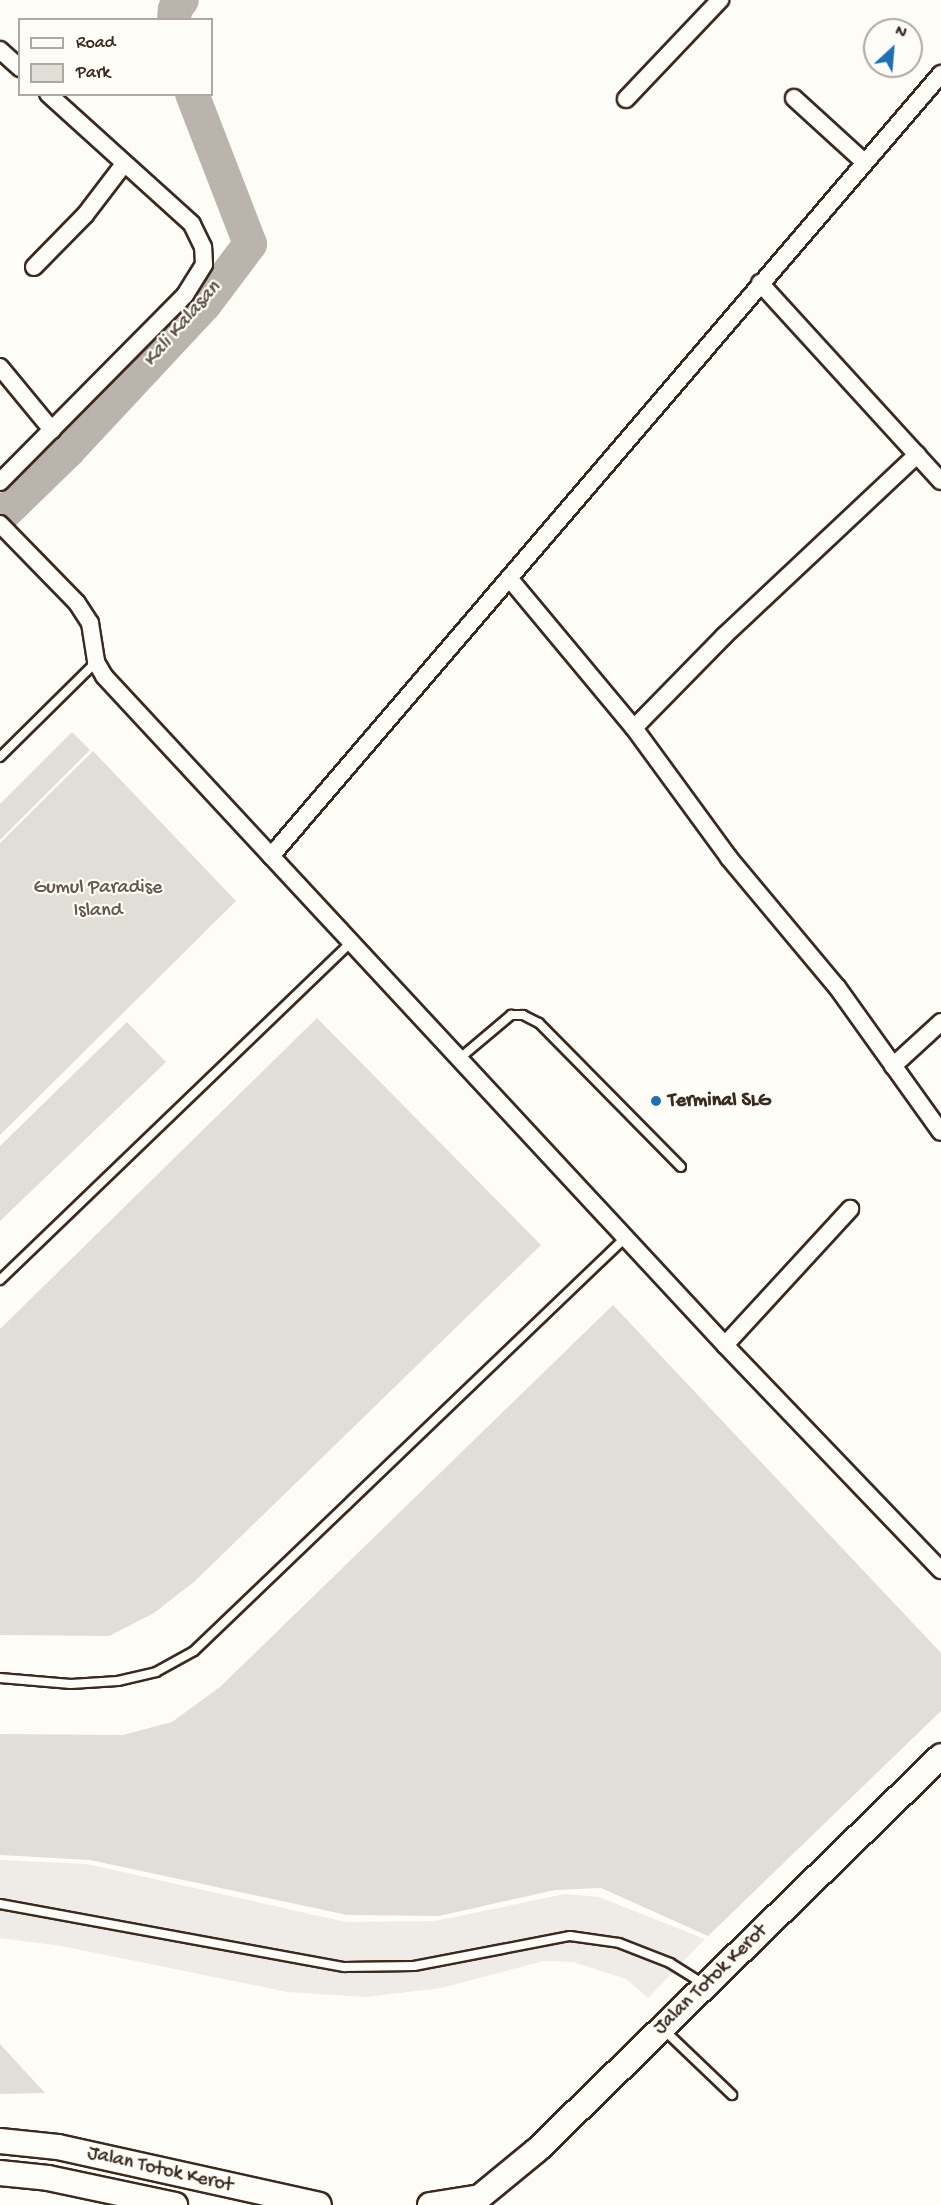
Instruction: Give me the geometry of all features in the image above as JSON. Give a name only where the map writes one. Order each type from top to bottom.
[{"type":"main road","name":"Jalan Totok Kerot","points":[[430,2205],[454,2198],[473,2201],[507,2177],[941,1756]]},
{"type":"main road","name":"Jalan Totok Kerot","points":[[0,2140],[58,2147],[318,2205]]},
{"type":"main road","name":"Jalan Totok Kerot","points":[[0,2173],[48,2178],[175,2205]]},
{"type":"street","points":[[626,99],[720,0]]},
{"type":"street","points":[[0,50],[18,66]]},
{"type":"street","points":[[271,856],[941,74]]},
{"type":"street","points":[[0,482],[185,295],[204,264],[204,247],[192,224],[50,96]]},
{"type":"street","points":[[794,98],[864,162]]},
{"type":"street","points":[[34,267],[85,215],[124,164]]},
{"type":"street","points":[[760,283],[941,481]]},
{"type":"street","points":[[0,367],[52,430]]},
{"type":"street","points":[[634,728],[724,636],[917,455]]},
{"type":"street","points":[[0,524],[77,603],[90,623],[96,662],[104,676],[725,1345],[941,1570]]},
{"type":"street","points":[[509,578],[634,728],[729,858],[837,987],[941,1132]]},
{"type":"street","points":[[893,1066],[941,1022]]},
{"type":"street","points":[[725,1345],[850,1209]]},
{"type":"lane","points":[[0,757],[96,662]]},
{"type":"lane","points":[[0,1280],[351,942]]},
{"type":"lane","points":[[460,1058],[511,1015],[524,1016],[539,1023],[681,1167]]},
{"type":"lane","points":[[0,1678],[71,1684],[118,1681],[156,1672],[194,1651],[626,1237]]},
{"type":"lane","points":[[0,1904],[344,1967],[414,1966],[570,1936],[619,1943],[670,1963],[706,1985]]},
{"type":"lane","points":[[662,2028],[732,2096]]},
{"type":"shaded area","points":[[0,1860],[87,1864],[346,1922],[435,1921],[565,1894],[599,1897],[705,1939],[648,1998],[626,1979],[573,1962],[544,1961],[441,1988],[366,1997],[288,1992],[61,1946],[0,1938]]},
{"type":"green space","points":[[72,732],[90,750],[0,840],[0,804]]},
{"type":"green space","name":"Gumul Paradise Island","points":[[93,751],[236,901],[0,1135],[0,843]]},
{"type":"green space","points":[[317,1018],[541,1245],[195,1581],[154,1613],[109,1636],[0,1635],[0,1329]]},
{"type":"green space","points":[[127,1022],[166,1062],[0,1221],[0,1146]]},
{"type":"green space","points":[[613,1305],[941,1653],[941,1711],[708,1936],[601,1888],[555,1890],[439,1916],[347,1915],[90,1860],[0,1855],[0,1734],[123,1735],[172,1722],[220,1687]]},
{"type":"green space","points":[[0,2044],[45,2093],[0,2094]]},
{"type":"waterway","name":"Kali Kalasan","points":[[174,18],[175,9],[182,0]]},
{"type":"waterway","name":"Kali Kalasan","points":[[0,517],[68,451],[205,304],[250,244],[193,96]]},
{"type":"place","name":"Terminal SLG","points":[[656,1101]]}]
